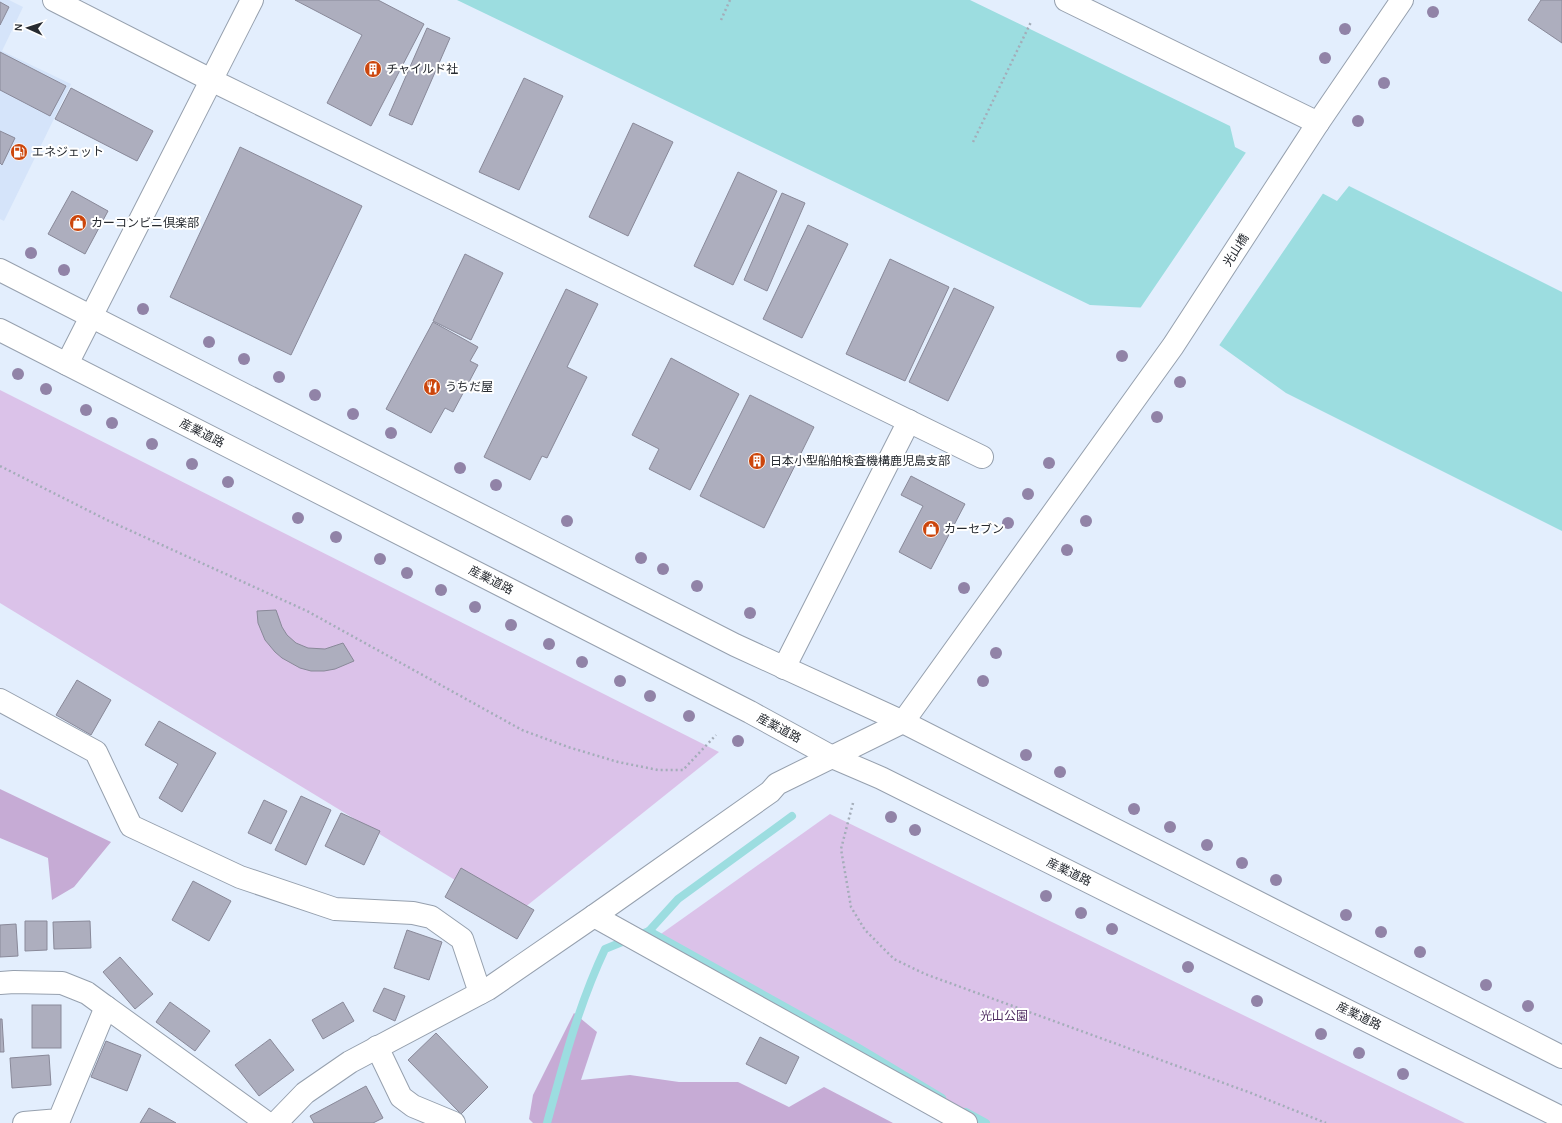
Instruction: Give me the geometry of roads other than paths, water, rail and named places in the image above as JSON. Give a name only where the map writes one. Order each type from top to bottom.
[{"type":"street","points":[[54,0],[211,80],[982,457]]},
{"type":"street","points":[[67,364],[252,0]]},
{"type":"street","points":[[1066,0],[1318,123]]},
{"type":"street","name":"光山橋","points":[[903,722],[1173,346],[1318,123],[1402,0]]},
{"type":"street","points":[[0,270],[735,645],[903,722],[1562,1057]]},
{"type":"street","name":"産業道路","points":[[0,330],[832,756],[901,788],[1562,1118]]},
{"type":"street","points":[[784,668],[909,421]]},
{"type":"street","points":[[0,700],[96,752],[131,826],[240,877],[335,909],[413,913],[430,917],[462,939],[480,993]]},
{"type":"street","points":[[276,1123],[305,1093],[350,1062],[480,993],[594,916],[770,792],[777,784],[903,722]]},
{"type":"street","points":[[594,916],[966,1123]]},
{"type":"street","points":[[0,983],[62,983],[87,993],[267,1123]]},
{"type":"street","points":[[24,1123],[59,1120],[106,1007]]},
{"type":"street","points":[[377,1047],[401,1097],[413,1106],[454,1123]]},
{"type":"waterway","points":[[547,1123],[579,1013],[605,949],[649,931],[678,899],[792,816]]},
{"type":"waterway","points":[[649,931],[857,1047],[942,1098]]},
{"type":"waterway","points":[[966,1112],[986,1123]]},
{"type":"place","name":"チャイルド社","points":[[373,69]]},
{"type":"place","name":"エネジェット","points":[[19,152]]},
{"type":"place","name":"カーコンビニ倶楽部","points":[[78,223]]},
{"type":"place","name":"うちだ屋","points":[[432,387]]},
{"type":"place","name":"日本小型船舶検査機構鹿児島支部","points":[[757,461]]},
{"type":"place","name":"カーセブン","points":[[931,529]]},
{"type":"park label","name":"光山公園","points":[[1004,1016]]}]
